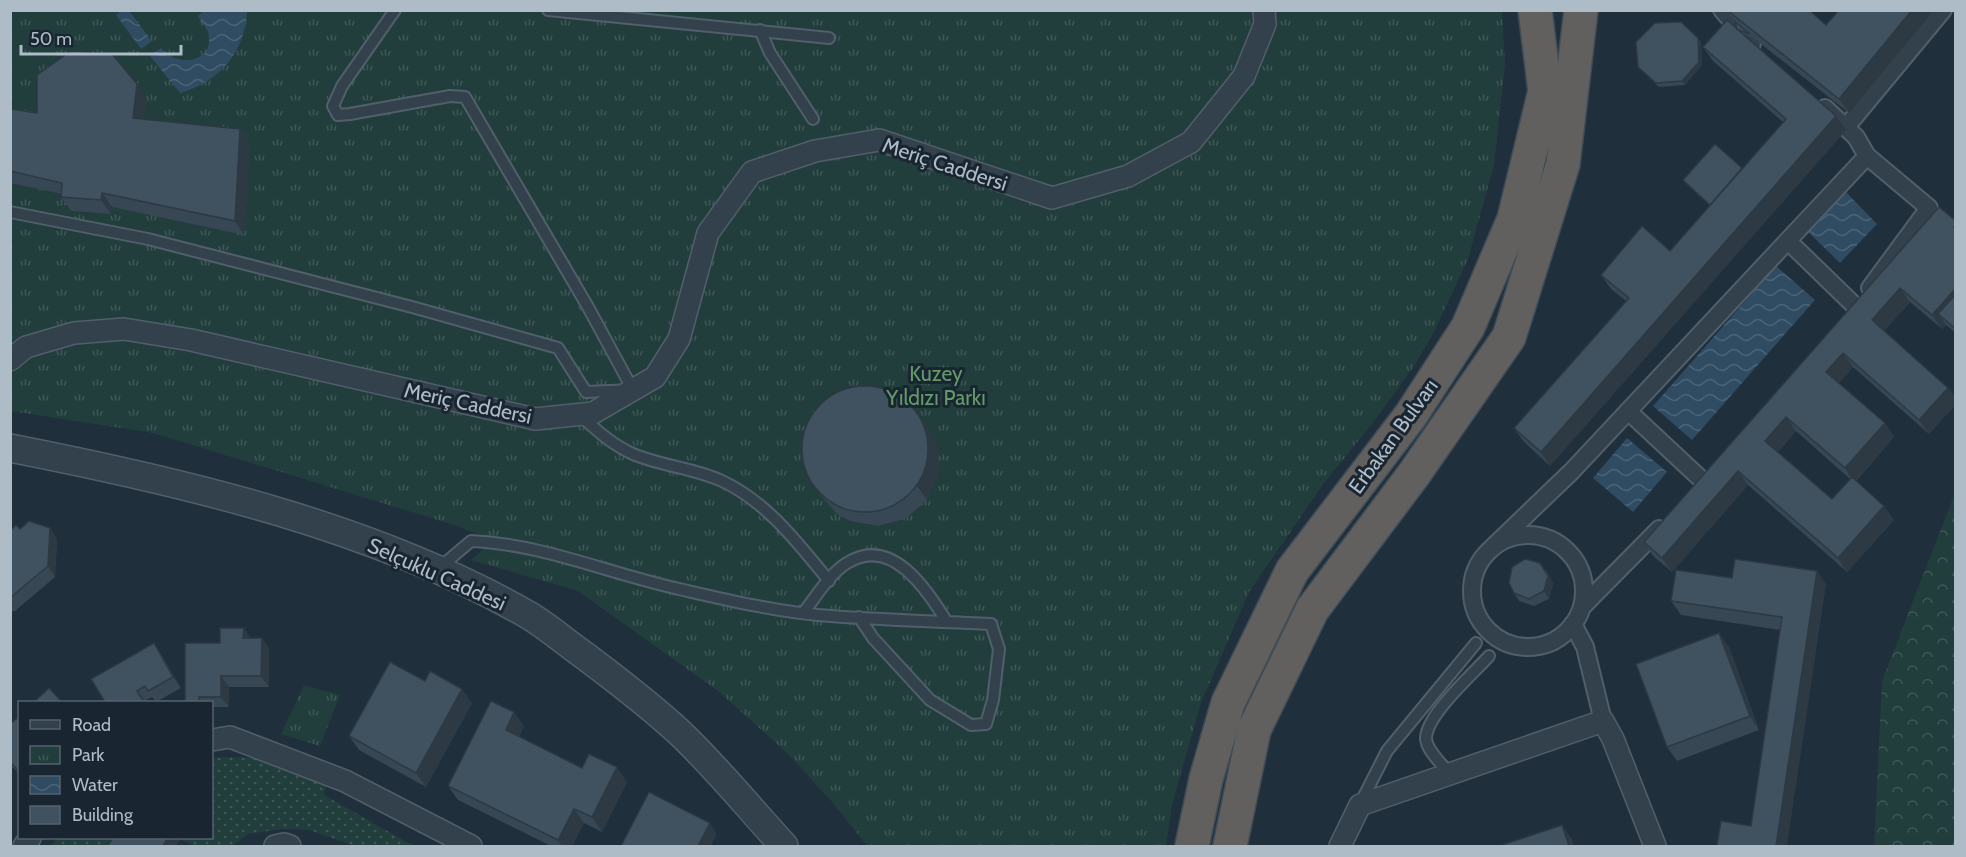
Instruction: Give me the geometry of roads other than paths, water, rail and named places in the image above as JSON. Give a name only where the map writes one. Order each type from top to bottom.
[{"type":"highway","name":"Erbakan Bulvarı","points":[[1192,846],[1206,779],[1228,703],[1292,571],[1411,415],[1468,327],[1514,219],[1545,91],[1535,10]]},
{"type":"highway","name":"Erbakan Bulvarı","points":[[1230,846],[1254,730],[1312,610],[1414,474],[1509,338],[1563,164],[1581,10]]},
{"type":"street","name":"Meriç Caddersi","points":[[10,360],[26,347],[74,333],[124,329],[191,340],[535,419],[593,413],[655,377],[679,339],[708,233],[752,172],[815,151],[879,140],[1052,198],[1128,176],[1191,142],[1244,76],[1265,24],[1264,10]]},
{"type":"street","points":[[1722,10],[1742,35],[1761,52]]},
{"type":"street","points":[[1846,127],[1943,10]]},
{"type":"street","points":[[1812,97],[1856,136],[1868,156],[1929,208],[1844,324]]},
{"type":"street","points":[[1667,520],[1582,607],[1573,624],[1560,637],[1544,645],[1526,647],[1508,644],[1493,635],[1477,614],[1472,587],[1476,570],[1485,554],[1572,471],[1868,156]]},
{"type":"street","points":[[1788,241],[1856,307]]},
{"type":"street","points":[[1629,411],[1707,476],[1689,497]]},
{"type":"street","name":"Selçuklu Caddesi","points":[[10,448],[73,460],[261,507],[351,536],[435,571],[530,617],[603,670],[681,734],[784,846]]},
{"type":"street","points":[[1494,546],[1516,536],[1536,535],[1554,541],[1570,552],[1580,569],[1585,588],[1582,607]]},
{"type":"street","points":[[1573,624],[1585,647],[1603,721],[1613,739],[1655,846]]},
{"type":"street","points":[[1340,846],[1360,805],[1603,721]]},
{"type":"street","points":[[213,740],[230,737],[345,782],[471,846]]},
{"type":"street","points":[[275,846],[284,844],[290,846]]},
{"type":"lane","points":[[10,212],[148,239],[402,304],[558,348],[586,392],[633,390],[588,307],[465,97],[450,96],[338,115],[333,106],[342,86],[395,10]]},
{"type":"lane","points":[[548,10],[829,38]]},
{"type":"lane","points":[[760,30],[770,52],[813,119]]},
{"type":"lane","points":[[579,414],[605,438],[633,454],[721,481],[761,505],[829,581]]},
{"type":"lane","points":[[435,571],[471,541],[509,543],[678,589],[803,613],[991,624],[999,649],[993,700],[986,724],[971,725],[930,700],[873,638],[859,617]]},
{"type":"lane","points":[[803,613],[829,581],[847,564],[871,555],[890,558],[908,570],[932,598],[947,622]]},
{"type":"lane","points":[[1360,805],[1387,752],[1476,643]]},
{"type":"lane","points":[[1449,773],[1430,749],[1426,738],[1433,717],[1489,656]]},
{"type":"water","points":[[123,10],[129,11],[152,41],[141,49],[116,15]]},
{"type":"water","points":[[205,10],[247,11],[241,40],[228,63],[218,73],[194,88],[180,93],[150,56],[161,48],[168,55],[177,59],[194,59],[201,56],[209,42],[208,32],[198,16]]},
{"type":"water","points":[[1844,190],[1877,224],[1840,263],[1805,229]]},
{"type":"water","points":[[1776,266],[1815,300],[1692,440],[1653,406]]},
{"type":"water","points":[[1627,438],[1667,472],[1633,512],[1593,478]]},
{"type":"park label","name":"Kuzey Yıldızı Parkı","points":[[936,385]]}]
